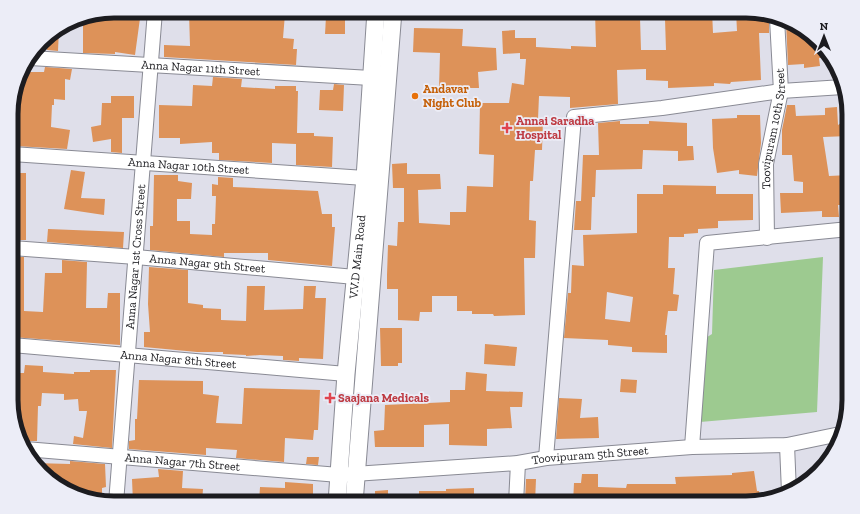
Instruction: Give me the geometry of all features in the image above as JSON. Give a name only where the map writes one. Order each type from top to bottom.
[{"type":"main road","name":"V.V.D Main Road","points":[[353,496],[348,474],[346,374],[365,178],[375,18]]},
{"type":"main road","name":"V.V.D Main Road","points":[[340,496],[348,474],[392,18]]},
{"type":"street","name":"Anna Nagar 1st Cross Street","points":[[117,496],[154,18]]},
{"type":"street","name":"Toovipuram 10th Street","points":[[767,238],[766,164],[781,91],[777,23]]},
{"type":"street","name":"Anna Nagar 11th Street","points":[[35,58],[371,78]]},
{"type":"street","points":[[546,458],[574,117],[662,108],[781,91],[838,87]]},
{"type":"street","name":"Anna Nagar 10th Street","points":[[18,154],[365,178]]},
{"type":"street","points":[[692,447],[706,243],[842,230]]},
{"type":"street","name":"Anna Nagar 9th Street","points":[[18,248],[136,257],[355,277]]},
{"type":"street","name":"Anna Nagar 8th Street","points":[[18,345],[346,374]]},
{"type":"street","name":"Toovipuram 5th Street","points":[[348,474],[518,463],[546,458],[692,447],[787,445],[835,435]]},
{"type":"street","points":[[787,445],[789,486]]},
{"type":"street","name":"Anna Nagar 7th Street","points":[[32,450],[348,474]]},
{"type":"street","points":[[516,496],[518,463]]},
{"type":"green space","points":[[823,257],[817,412],[700,422],[704,339],[712,334],[714,270]]},
{"type":"building","points":[[140,18],[135,55],[115,52],[115,54],[83,53],[83,23],[101,19]]},
{"type":"building","points":[[189,18],[285,18],[283,38],[294,39],[293,49],[297,49],[296,65],[164,57],[164,45],[190,46]]},
{"type":"building","points":[[326,18],[345,18],[345,34],[325,34]]},
{"type":"building","points":[[595,18],[640,18],[641,50],[666,50],[665,19],[712,18],[713,33],[737,31],[736,18],[769,21],[769,33],[759,33],[761,80],[731,82],[730,84],[714,83],[714,86],[668,88],[668,81],[646,80],[646,69],[617,70],[618,104],[570,108],[570,97],[539,96],[538,119],[543,119],[542,150],[535,150],[533,181],[530,181],[529,220],[536,221],[535,258],[524,258],[525,315],[494,316],[493,314],[472,314],[472,311],[457,311],[457,296],[432,296],[432,312],[420,312],[419,321],[398,320],[398,289],[387,289],[388,245],[397,246],[398,222],[404,222],[404,188],[393,188],[392,164],[407,163],[407,174],[440,174],[441,189],[418,190],[419,223],[450,225],[450,212],[466,212],[467,186],[493,187],[494,155],[479,154],[480,103],[509,103],[512,83],[524,85],[526,59],[520,59],[520,53],[503,54],[502,31],[515,30],[515,38],[536,38],[536,47],[571,49],[571,46],[596,47]]},
{"type":"building","points":[[786,27],[804,37],[804,56],[823,56],[824,58],[819,58],[820,66],[804,68],[804,64],[788,65]]},
{"type":"building","points":[[414,28],[463,29],[462,46],[496,48],[497,70],[478,72],[479,88],[439,88],[440,53],[413,52]]},
{"type":"building","points":[[59,36],[58,51],[47,50],[47,46]]},
{"type":"building","points":[[45,67],[72,69],[70,80],[65,79],[65,100],[54,99],[54,105],[52,105],[51,127],[70,130],[67,149],[18,146],[19,101],[25,77],[28,72],[44,72]]},
{"type":"building","points":[[213,77],[242,79],[241,87],[275,89],[275,86],[296,86],[296,91],[298,91],[297,133],[314,133],[314,136],[333,137],[332,167],[296,165],[296,144],[272,143],[272,163],[219,160],[219,153],[212,153],[212,142],[180,144],[180,138],[159,138],[159,105],[192,106],[193,85],[212,86]]},
{"type":"building","points":[[334,84],[344,85],[343,111],[319,110],[320,90],[333,90]]},
{"type":"building","points":[[111,96],[134,96],[134,118],[122,118],[122,153],[111,152],[111,139],[93,142],[91,127],[101,125],[102,103],[111,103]]},
{"type":"building","points":[[787,105],[795,105],[796,116],[825,115],[825,108],[837,107],[838,125],[842,122],[842,136],[823,137],[829,176],[842,175],[842,205],[838,205],[839,217],[822,217],[822,211],[781,213],[780,193],[803,193],[803,182],[794,181],[792,155],[782,155],[782,130]]},
{"type":"building","points":[[737,115],[760,115],[761,143],[757,176],[739,174],[739,170],[717,173],[713,148],[712,119],[737,118]]},
{"type":"building","points":[[620,121],[620,124],[649,124],[649,121],[687,123],[687,146],[693,146],[694,160],[678,161],[678,151],[643,150],[642,169],[596,170],[595,197],[592,197],[591,230],[574,230],[576,201],[581,201],[583,155],[599,155],[598,123]]},
{"type":"building","points":[[71,170],[85,172],[81,198],[105,199],[104,215],[64,209]]},
{"type":"building","points":[[18,173],[26,173],[26,240],[18,240]]},
{"type":"building","points":[[154,175],[178,175],[178,181],[192,183],[191,199],[177,199],[177,221],[190,221],[190,234],[212,235],[212,224],[215,224],[216,196],[212,196],[212,184],[218,185],[218,177],[233,178],[233,187],[318,191],[322,214],[332,214],[332,227],[335,227],[332,266],[268,260],[268,253],[224,253],[224,257],[150,250],[150,226],[153,226]]},
{"type":"building","points":[[663,185],[716,186],[716,194],[753,194],[753,220],[718,221],[718,228],[698,229],[698,233],[684,234],[684,237],[669,237],[668,268],[675,268],[673,294],[679,295],[677,311],[668,311],[665,335],[667,335],[667,353],[632,352],[632,347],[608,345],[608,340],[564,338],[568,293],[571,293],[572,265],[584,266],[583,235],[637,233],[637,194],[663,194]],"holes":[[[607,292],[633,297],[630,322],[605,319]]]},
{"type":"building","points":[[48,229],[124,232],[123,248],[47,242]]},
{"type":"building","points":[[18,257],[24,257],[24,311],[43,312],[45,273],[62,273],[62,260],[87,262],[86,308],[107,308],[108,293],[120,293],[120,345],[18,337]]},
{"type":"building","points":[[149,267],[188,270],[188,303],[203,305],[203,308],[221,309],[221,320],[246,321],[247,286],[265,286],[264,310],[303,309],[304,286],[316,286],[315,298],[326,298],[323,359],[299,358],[299,361],[283,360],[283,356],[246,356],[223,354],[223,352],[197,352],[144,347],[144,332],[150,332],[148,304]]},
{"type":"building","points":[[380,328],[402,328],[402,363],[398,363],[398,366],[381,366]]},
{"type":"building","points":[[485,344],[517,347],[515,366],[484,364]]},
{"type":"building","points":[[25,365],[43,366],[43,372],[74,374],[74,372],[90,372],[90,370],[116,370],[112,448],[73,444],[74,436],[83,438],[87,411],[79,411],[78,399],[64,400],[64,394],[42,393],[41,406],[38,406],[37,441],[27,441],[20,419],[20,405],[18,405],[18,400],[18,373],[24,373]]},
{"type":"building","points":[[466,372],[487,374],[486,391],[523,392],[522,407],[510,407],[512,428],[487,429],[487,446],[449,445],[449,424],[424,425],[424,447],[375,447],[374,431],[384,430],[385,405],[450,402],[450,390],[465,390]]},
{"type":"building","points":[[621,379],[637,380],[636,393],[620,392]]},
{"type":"building","points":[[139,380],[203,381],[203,394],[219,396],[216,423],[242,424],[244,388],[320,390],[318,430],[314,430],[313,440],[285,438],[284,462],[236,458],[237,450],[206,448],[206,455],[129,449],[129,441],[135,440],[135,419],[137,419]]},
{"type":"building","points":[[559,398],[582,399],[580,418],[598,417],[599,438],[556,439]]},
{"type":"building","points":[[307,457],[319,457],[318,465],[306,464]]},
{"type":"building","points":[[70,461],[105,464],[106,487],[102,488],[102,495],[76,489],[55,476],[42,463],[70,464]]},
{"type":"building","points":[[158,469],[183,471],[182,488],[203,489],[202,496],[133,496],[132,479],[159,477]]},
{"type":"building","points":[[754,471],[757,491],[759,491],[760,495],[573,496],[574,483],[581,483],[582,474],[598,474],[598,487],[626,488],[627,484],[676,484],[675,477],[732,475],[732,473]]},
{"type":"building","points":[[526,479],[536,479],[535,496],[525,496]]},
{"type":"building","points":[[285,482],[313,484],[313,496],[259,496],[260,487],[285,488]]},
{"type":"building","points":[[474,488],[474,496],[419,496],[419,491],[446,491],[446,489]]},
{"type":"building","points":[[388,490],[388,496],[375,496],[375,491]]},
{"type":"place","name":"Andavar Night Club","points":[[415,96]]},
{"type":"place","name":"Annai Saradha Hospital","points":[[507,128]]},
{"type":"place","name":"Saajana Medicals","points":[[330,398]]}]
